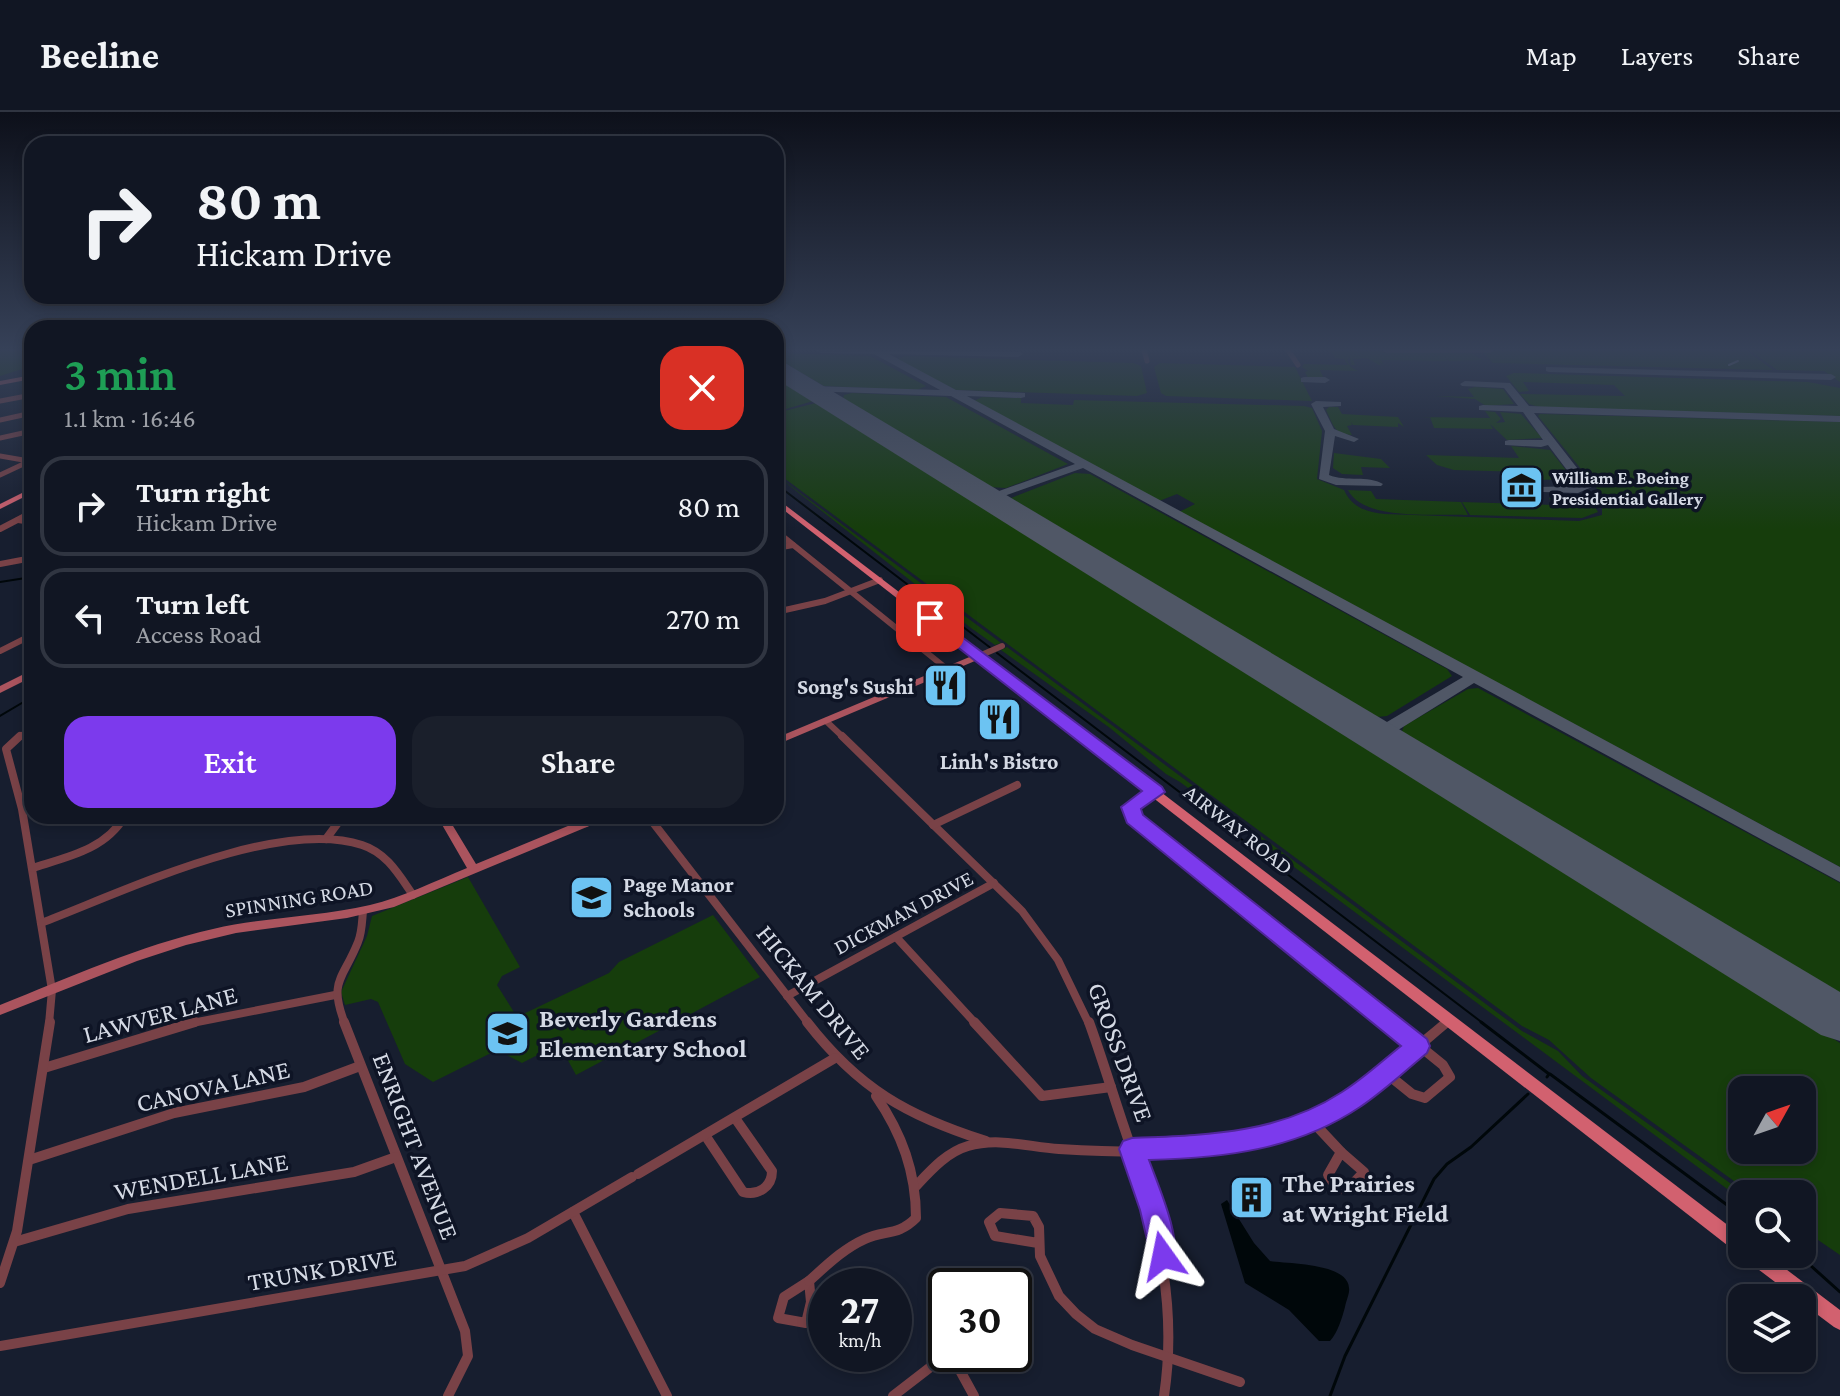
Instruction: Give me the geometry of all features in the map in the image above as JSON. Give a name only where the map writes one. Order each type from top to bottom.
[{"type":"main road","points":[[0,504],[24,492]]},
{"type":"main road","name":"AIRWAY ROAD","points":[[784,506],[1728,1235]]},
{"type":"main road","points":[[1770,1268],[1840,1321]]},
{"type":"street","points":[[0,420],[24,415]]},
{"type":"street","points":[[0,438],[24,433]]},
{"type":"street","points":[[0,456],[24,460]]},
{"type":"street","points":[[0,475],[24,464]]},
{"type":"street","points":[[0,529],[24,517]]},
{"type":"street","points":[[18,520],[24,521]]},
{"type":"street","points":[[784,538],[947,669]]},
{"type":"street","points":[[784,547],[793,545]]},
{"type":"street","points":[[0,564],[24,560]]},
{"type":"street","points":[[784,610],[880,580]]},
{"type":"street","points":[[0,651],[24,639]]},
{"type":"street","points":[[784,736],[997,648]]},
{"type":"street","points":[[0,690],[24,677]]},
{"type":"street","name":"GROSS DRIVE","points":[[826,721],[994,883],[1038,930],[1070,978],[1088,1015],[1160,1237],[1167,1289],[1169,1357],[1164,1396]]},
{"type":"street","points":[[24,734],[6,749],[24,821]]},
{"type":"street","points":[[933,825],[1017,785]]},
{"type":"street","points":[[1155,792],[1131,807],[1134,818],[1450,1073],[1448,1080],[1431,1096],[1412,1094],[1386,1073]]},
{"type":"street","points":[[0,1283],[14,1242],[29,1160],[44,1068],[52,990],[25,824]]},
{"type":"street","points":[[32,868],[100,842],[120,824]]},
{"type":"street","points":[[326,839],[337,824]]},
{"type":"street","points":[[447,824],[474,870]]},
{"type":"street","name":"SPINNING ROAD","points":[[0,1010],[145,953],[211,933],[363,911],[413,895],[572,824]]},
{"type":"street","name":"HICKAM DRIVE","points":[[654,824],[835,1058],[872,1091],[916,1116],[988,1142],[1060,1150],[1132,1149],[1216,1147],[1264,1138],[1312,1121],[1351,1100],[1451,1020]]},
{"type":"street","points":[[41,923],[239,849],[285,839],[326,839],[359,844],[382,855],[400,870],[413,895]]},
{"type":"street","name":"DICKMAN DRIVE","points":[[787,996],[994,883]]},
{"type":"street","points":[[335,995],[341,974],[359,940],[363,911]]},
{"type":"street","points":[[896,937],[1042,1096],[1111,1087]]},
{"type":"street","name":"ENRIGHT AVENUE","points":[[335,995],[468,1343],[463,1373],[448,1396]]},
{"type":"street","name":"LAWVER LANE","points":[[44,1068],[209,1019],[291,1006],[335,995]]},
{"type":"street","name":"TRUNK DRIVE","points":[[0,1346],[441,1271],[482,1259],[528,1238],[835,1058]]},
{"type":"street","name":"CANOVA LANE","points":[[29,1160],[174,1113],[304,1087],[360,1066]]},
{"type":"street","points":[[820,1268],[857,1242],[893,1234],[911,1226],[916,1218],[916,1186],[907,1151],[898,1130],[872,1091]]},
{"type":"street","points":[[705,1135],[743,1192],[750,1194],[764,1189],[771,1182],[772,1171],[735,1118]]},
{"type":"street","points":[[1312,1121],[1341,1152]]},
{"type":"street","name":"HICKAM DRIVE","points":[[916,1186],[952,1153],[988,1142]]},
{"type":"street","name":"WENDELL LANE","points":[[14,1242],[128,1209],[354,1172],[396,1157]]},
{"type":"street","points":[[573,1212],[666,1395]]},
{"type":"street","points":[[1038,1243],[1040,1256],[1059,1296],[1095,1329],[1240,1382]]},
{"type":"street","points":[[893,1396],[928,1369]]},
{"type":"street","points":[[961,1372],[974,1396]]},
{"type":"green space","points":[[827,410],[1840,1043],[1840,1255],[1816,1239],[1816,1180],[1733,1180],[1591,1078],[1549,1040],[1522,1026],[784,478],[784,411]]},
{"type":"green space","points":[[861,410],[970,410],[1068,464],[1006,488],[989,487]]},
{"type":"green space","points":[[991,410],[1313,410],[1322,431],[1317,479],[1344,490],[1351,501],[1361,508],[1385,514],[1579,521],[1602,515],[1602,508],[1593,496],[1598,490],[1538,416],[1540,414],[1840,422],[1840,867],[1179,512],[1195,504],[1177,494],[1159,501]]},
{"type":"green space","points":[[1326,410],[1340,410],[1342,414],[1398,417],[1404,427],[1398,423],[1398,427],[1353,425],[1351,422],[1352,425],[1347,426],[1352,435],[1341,433]]},
{"type":"green space","points":[[1637,410],[1840,410],[1840,416]]},
{"type":"green space","points":[[1485,411],[1495,412],[1501,419],[1496,423],[1505,422],[1500,412],[1521,414],[1542,438],[1507,440],[1490,424],[1493,429],[1434,428],[1430,417],[1490,418]]},
{"type":"green space","points":[[1511,446],[1550,450],[1573,479],[1536,480],[1530,472],[1454,470],[1437,465],[1426,455],[1519,458]]},
{"type":"green space","points":[[1334,453],[1381,459],[1390,468],[1361,467],[1363,475],[1342,474],[1333,468]]},
{"type":"green space","points":[[1075,473],[1090,474],[1447,669],[1452,676],[1387,716],[1363,713],[1011,498]]},
{"type":"green space","points":[[784,481],[1001,643],[995,645]]},
{"type":"green space","points":[[1348,490],[1371,491],[1376,499],[1461,502],[1468,515],[1385,511],[1356,500]]},
{"type":"green space","points":[[1589,497],[1598,512],[1582,518],[1470,515],[1462,502],[1554,505],[1549,498]]},
{"type":"green space","points":[[1007,647],[1522,1031],[1558,1051],[1582,1076],[1728,1182],[1728,1190],[1166,774],[1110,728],[1001,650]]},
{"type":"green space","points":[[1478,688],[1840,883],[1840,1001],[1406,739],[1402,731],[1404,726],[1468,689]]},
{"type":"green space","points":[[468,877],[520,967],[502,976],[497,985],[517,1017],[609,973],[619,962],[713,915],[760,977],[576,1075],[559,1044],[522,1063],[497,1050],[433,1082],[405,1064],[378,1002],[371,999],[345,1005],[341,992],[367,936],[372,916]]},
{"type":"shaded area","points":[[1227,1200],[1254,1243],[1270,1261],[1329,1269],[1346,1280],[1348,1295],[1339,1325],[1330,1341],[1319,1341],[1289,1310],[1245,1283],[1221,1204]]},
{"type":"waterway","points":[[784,490],[992,649]]},
{"type":"waterway","points":[[0,582],[24,578]]},
{"type":"waterway","points":[[997,653],[1484,1024]]},
{"type":"waterway","points":[[0,716],[24,702]]},
{"type":"waterway","points":[[1481,1022],[1549,1074],[1547,1077]]},
{"type":"waterway","points":[[1550,1074],[1728,1206]]},
{"type":"waterway","points":[[1330,1396],[1345,1356],[1434,1179],[1447,1164],[1471,1147],[1528,1094]]},
{"type":"waterway","points":[[1813,1268],[1840,1292]]},
{"type":"taxiway","points":[[984,410],[1474,676]]},
{"type":"taxiway","points":[[1319,410],[1330,431]]},
{"type":"taxiway","points":[[1509,443],[1541,444],[1550,441],[1526,410]]},
{"type":"taxiway","points":[[1545,410],[1840,419]]},
{"type":"taxiway","points":[[1330,431],[1354,439]]},
{"type":"taxiway","points":[[1330,431],[1323,477],[1336,482],[1377,484]]},
{"type":"taxiway","points":[[1543,489],[1578,490],[1586,487],[1549,439]]},
{"type":"taxiway","points":[[989,498],[1082,465]]},
{"type":"taxiway","points":[[1376,736],[1474,676]]},
{"type":"taxiway","points":[[1474,676],[1840,875]]},
{"type":"runway","points":[[845,410],[1840,1019]]},
{"type":"place","name":"William E. Boeing Presidential Gallery","points":[[1521,488]]},
{"type":"place","name":"Song's Sushi","points":[[945,686]]},
{"type":"place","name":"Linh's Bistro","points":[[999,720]]},
{"type":"place","name":"Page Manor Schools","points":[[592,897]]},
{"type":"place","name":"Beverly Gardens Elementary School","points":[[508,1033]]},
{"type":"place","name":"The Prairies at Wright Field","points":[[1251,1198]]},
{"type":"route","points":[[930,618],[1155,792],[1131,807],[1134,818],[1418,1046],[1351,1100],[1296,1128],[1216,1147],[1132,1149],[1153,1210],[1163,1256]]}]
